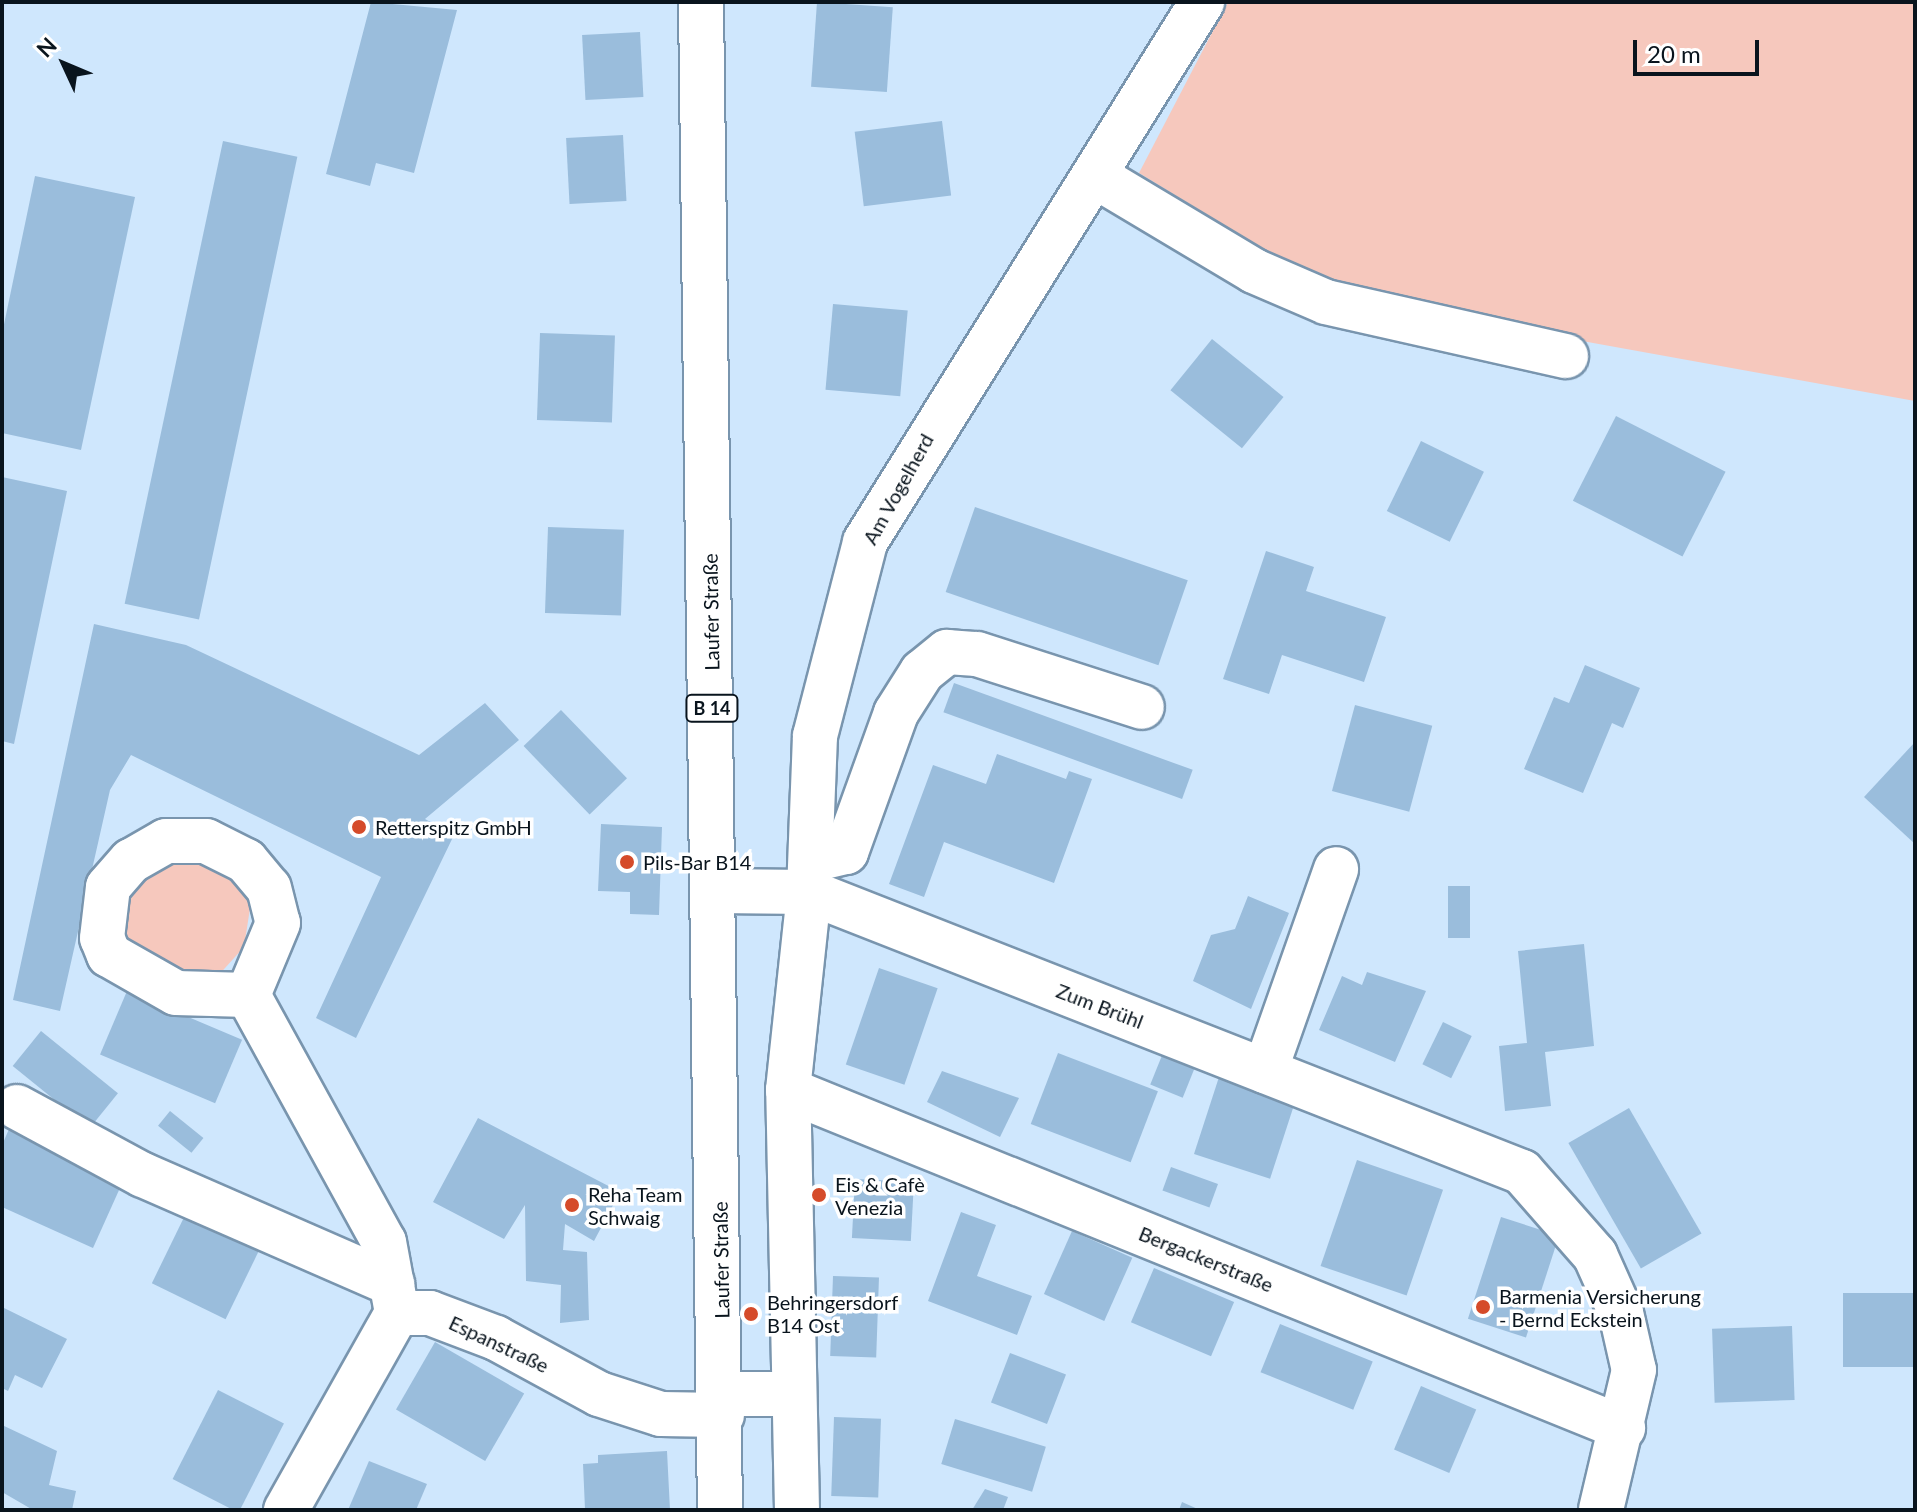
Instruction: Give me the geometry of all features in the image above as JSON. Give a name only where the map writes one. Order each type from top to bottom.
[{"type":"street","name":"Laufer Straße","points":[[701,2],[722,1404],[720,1510]]},
{"type":"street","name":"Am Vogelherd","points":[[810,876],[815,736],[865,542],[950,397],[1097,177],[1202,2]]},
{"type":"street","points":[[1097,177],[1254,271],[1326,302],[1566,356]]},
{"type":"street","points":[[797,1510],[789,1394],[788,1090],[810,876],[846,852],[896,713],[922,672],[947,652],[977,654],[1142,707]]},
{"type":"street","points":[[1265,1071],[1336,869]]},
{"type":"street","name":"Zum Brühl","points":[[715,891],[810,876],[1265,1071],[1522,1172],[1595,1255],[1634,1370],[1623,1428],[1601,1510]]},
{"type":"street","points":[[248,995],[354,1181],[384,1242],[395,1299],[286,1510]]},
{"type":"street","name":"Bergackerstraße","points":[[788,1090],[1623,1428]]},
{"type":"street","points":[[17,1107],[143,1175],[395,1299]]},
{"type":"street","name":"Espanstraße","points":[[395,1299],[496,1338],[599,1394],[661,1414],[789,1394]]},
{"type":"shaded area","points":[[1228,2],[1915,2],[1915,401],[1343,298],[1139,173]]},
{"type":"shaded area","points":[[194,858],[225,869],[251,902],[244,947],[216,978],[199,984],[152,962],[128,939],[120,912],[124,891],[149,872]]},
{"type":"building","points":[[371,2],[457,10],[414,173],[376,163],[370,186],[326,174]]},
{"type":"building","points":[[817,2],[893,7],[887,92],[811,87]]},
{"type":"building","points":[[640,32],[643,97],[585,100],[582,35]]},
{"type":"building","points":[[942,121],[951,195],[864,206],[855,132]]},
{"type":"building","points":[[623,135],[626,201],[570,204],[566,138]]},
{"type":"building","points":[[223,141],[297,157],[199,619],[125,604]]},
{"type":"building","points":[[35,176],[135,197],[81,450],[2,433],[2,334]]},
{"type":"building","points":[[833,304],[908,311],[900,396],[826,390]]},
{"type":"building","points":[[540,333],[615,336],[612,423],[537,420]]},
{"type":"building","points":[[1212,339],[1283,397],[1242,448],[1170,390]]},
{"type":"building","points":[[1616,416],[1726,472],[1682,556],[1573,501]]},
{"type":"building","points":[[1421,441],[1484,472],[1450,542],[1387,511]]},
{"type":"building","points":[[2,477],[67,491],[14,744],[2,741]]},
{"type":"building","points":[[975,507],[1188,580],[1158,665],[946,592]]},
{"type":"building","points":[[548,527],[624,530],[621,616],[545,613]]},
{"type":"building","points":[[1266,551],[1314,567],[1306,591],[1386,617],[1364,682],[1282,655],[1269,694],[1223,679]]},
{"type":"building","name":"Retterspitz GmbH","points":[[94,624],[186,645],[419,755],[485,703],[519,740],[425,819],[454,835],[356,1038],[316,1018],[381,877],[131,755],[110,790],[60,1011],[13,1000]]},
{"type":"building","points":[[1585,665],[1640,688],[1623,728],[1612,723],[1583,793],[1524,769],[1554,697],[1569,703]]},
{"type":"building","points":[[954,683],[1193,770],[1182,799],[943,712]]},
{"type":"building","points":[[1355,705],[1432,726],[1409,812],[1332,791]]},
{"type":"building","points":[[561,710],[627,778],[590,814],[524,746]]},
{"type":"building","points":[[1915,742],[1915,844],[1864,797]]},
{"type":"building","points":[[997,754],[1066,779],[1069,771],[1092,779],[1054,883],[944,842],[924,897],[889,884],[933,765],[986,784]]},
{"type":"building","points":[[601,824],[662,827],[659,915],[630,914],[630,892],[598,891]]},
{"type":"building","points":[[1448,886],[1470,886],[1470,938],[1448,938]]},
{"type":"building","points":[[1248,896],[1289,913],[1251,1009],[1193,981],[1211,935],[1235,929]]},
{"type":"building","points":[[1584,944],[1594,1046],[1545,1052],[1551,1106],[1505,1111],[1499,1046],[1527,1043],[1518,951]]},
{"type":"building","points":[[879,968],[938,988],[904,1085],[846,1064]]},
{"type":"building","points":[[1367,972],[1426,991],[1395,1062],[1319,1030],[1342,976],[1362,985]]},
{"type":"building","points":[[127,991],[242,1040],[215,1103],[100,1055]]},
{"type":"building","points":[[1443,1022],[1472,1036],[1451,1078],[1422,1064]]},
{"type":"building","points":[[41,1031],[118,1093],[90,1128],[13,1066]]},
{"type":"building","points":[[1058,1053],[1158,1091],[1131,1162],[1031,1124]]},
{"type":"building","points":[[1163,1053],[1195,1066],[1183,1098],[1150,1085]]},
{"type":"building","points":[[942,1071],[1019,1098],[1000,1137],[927,1102]]},
{"type":"building","points":[[1219,1077],[1295,1102],[1270,1179],[1194,1154]]},
{"type":"building","points":[[1629,1108],[1702,1234],[1641,1269],[1568,1143]]},
{"type":"building","points":[[170,1111],[203,1138],[191,1153],[158,1126]]},
{"type":"building","points":[[478,1118],[620,1192],[594,1241],[565,1224],[563,1250],[587,1252],[589,1320],[560,1323],[561,1285],[526,1281],[525,1205],[504,1239],[433,1202]]},
{"type":"building","points":[[10,1127],[124,1179],[93,1248],[2,1207],[2,1145]]},
{"type":"building","points":[[1357,1160],[1443,1190],[1407,1296],[1321,1266]]},
{"type":"building","points":[[1171,1167],[1218,1184],[1209,1208],[1162,1190]]},
{"type":"building","points":[[855,1179],[914,1182],[911,1241],[852,1238]]},
{"type":"building","points":[[190,1205],[264,1241],[226,1319],[152,1283]]},
{"type":"building","points":[[961,1212],[996,1225],[977,1276],[1032,1296],[1017,1335],[928,1301]]},
{"type":"building","points":[[1501,1217],[1559,1236],[1526,1338],[1468,1319]]},
{"type":"building","points":[[1072,1231],[1132,1258],[1104,1321],[1044,1294]]},
{"type":"building","points":[[1154,1268],[1234,1302],[1211,1356],[1131,1322]]},
{"type":"building","points":[[833,1276],[879,1278],[876,1358],[830,1356]]},
{"type":"building","points":[[1843,1293],[1915,1293],[1915,1367],[1843,1367]]},
{"type":"building","points":[[2,1307],[67,1339],[42,1388],[15,1375],[8,1391],[2,1388]]},
{"type":"building","points":[[1280,1324],[1373,1361],[1353,1410],[1261,1372]]},
{"type":"building","points":[[1792,1326],[1795,1400],[1715,1403],[1712,1329]]},
{"type":"building","points":[[435,1342],[524,1394],[485,1461],[396,1410]]},
{"type":"building","points":[[1010,1353],[1066,1375],[1047,1424],[991,1402]]},
{"type":"building","points":[[1421,1386],[1476,1409],[1449,1473],[1394,1450]]},
{"type":"building","points":[[218,1390],[284,1424],[240,1510],[233,1510],[173,1479]]},
{"type":"building","points":[[834,1417],[881,1419],[878,1498],[831,1496]]},
{"type":"building","points":[[955,1419],[1046,1447],[1032,1492],[941,1464]]},
{"type":"building","points":[[2,1425],[57,1451],[49,1485],[76,1491],[72,1510],[33,1510],[2,1492]]},
{"type":"building","points":[[667,1451],[670,1510],[585,1509],[583,1464],[598,1463],[598,1455]]},
{"type":"building","points":[[369,1461],[427,1484],[416,1510],[348,1510]]},
{"type":"building","points":[[985,1489],[1008,1497],[1003,1510],[972,1510]]},
{"type":"building","points":[[1182,1502],[1200,1510],[1179,1510]]},
{"type":"place","name":"Retterspitz GmbH","points":[[359,827]]},
{"type":"place","name":"Pils-Bar B14","points":[[627,862]]},
{"type":"place","name":"Eis & Cafè Venezia","points":[[819,1195]]},
{"type":"place","name":"Reha Team Schwaig","points":[[572,1205]]},
{"type":"place","name":"Barmenia Versicherung - Bernd Eckstein","points":[[1483,1307]]},
{"type":"place","name":"Behringersdorf B14 Ost","points":[[751,1314]]}]
